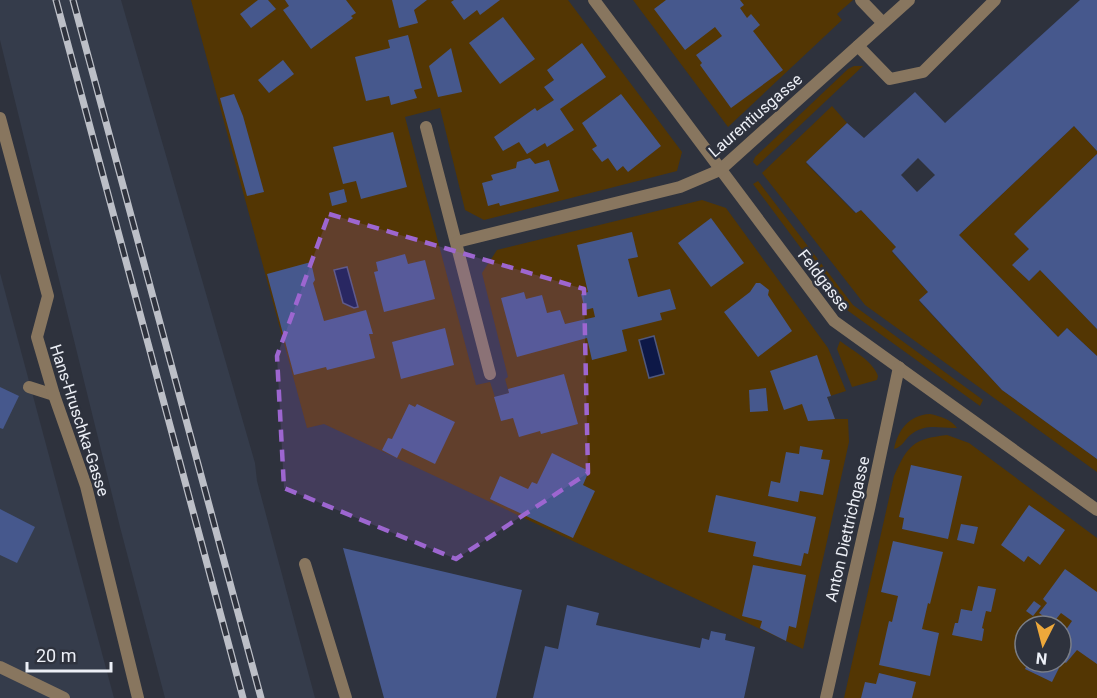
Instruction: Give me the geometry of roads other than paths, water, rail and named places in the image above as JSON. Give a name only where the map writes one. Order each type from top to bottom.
[{"type":"street","name":"Feldgasse","points":[[594,0],[834,321],[1097,510]]},
{"type":"street","points":[[861,0],[883,23]]},
{"type":"street","name":"Laurentiusgasse","points":[[457,242],[680,187],[720,170],[909,0]]},
{"type":"street","points":[[858,46],[890,79],[923,72],[995,0]]},
{"type":"street","name":"Hans-Hruschka-Gasse","points":[[0,118],[48,296],[37,337],[54,395],[86,486],[138,698]]},
{"type":"street","points":[[426,127],[490,374]]},
{"type":"street","name":"Anton Diettrichgasse","points":[[826,698],[898,367]]},
{"type":"street","points":[[29,387],[54,395]]},
{"type":"street","points":[[305,564],[346,698]]},
{"type":"street","points":[[0,667],[64,698]]},
{"type":"railway","points":[[56,0],[243,698]]},
{"type":"railway","points":[[73,0],[261,698]]}]
